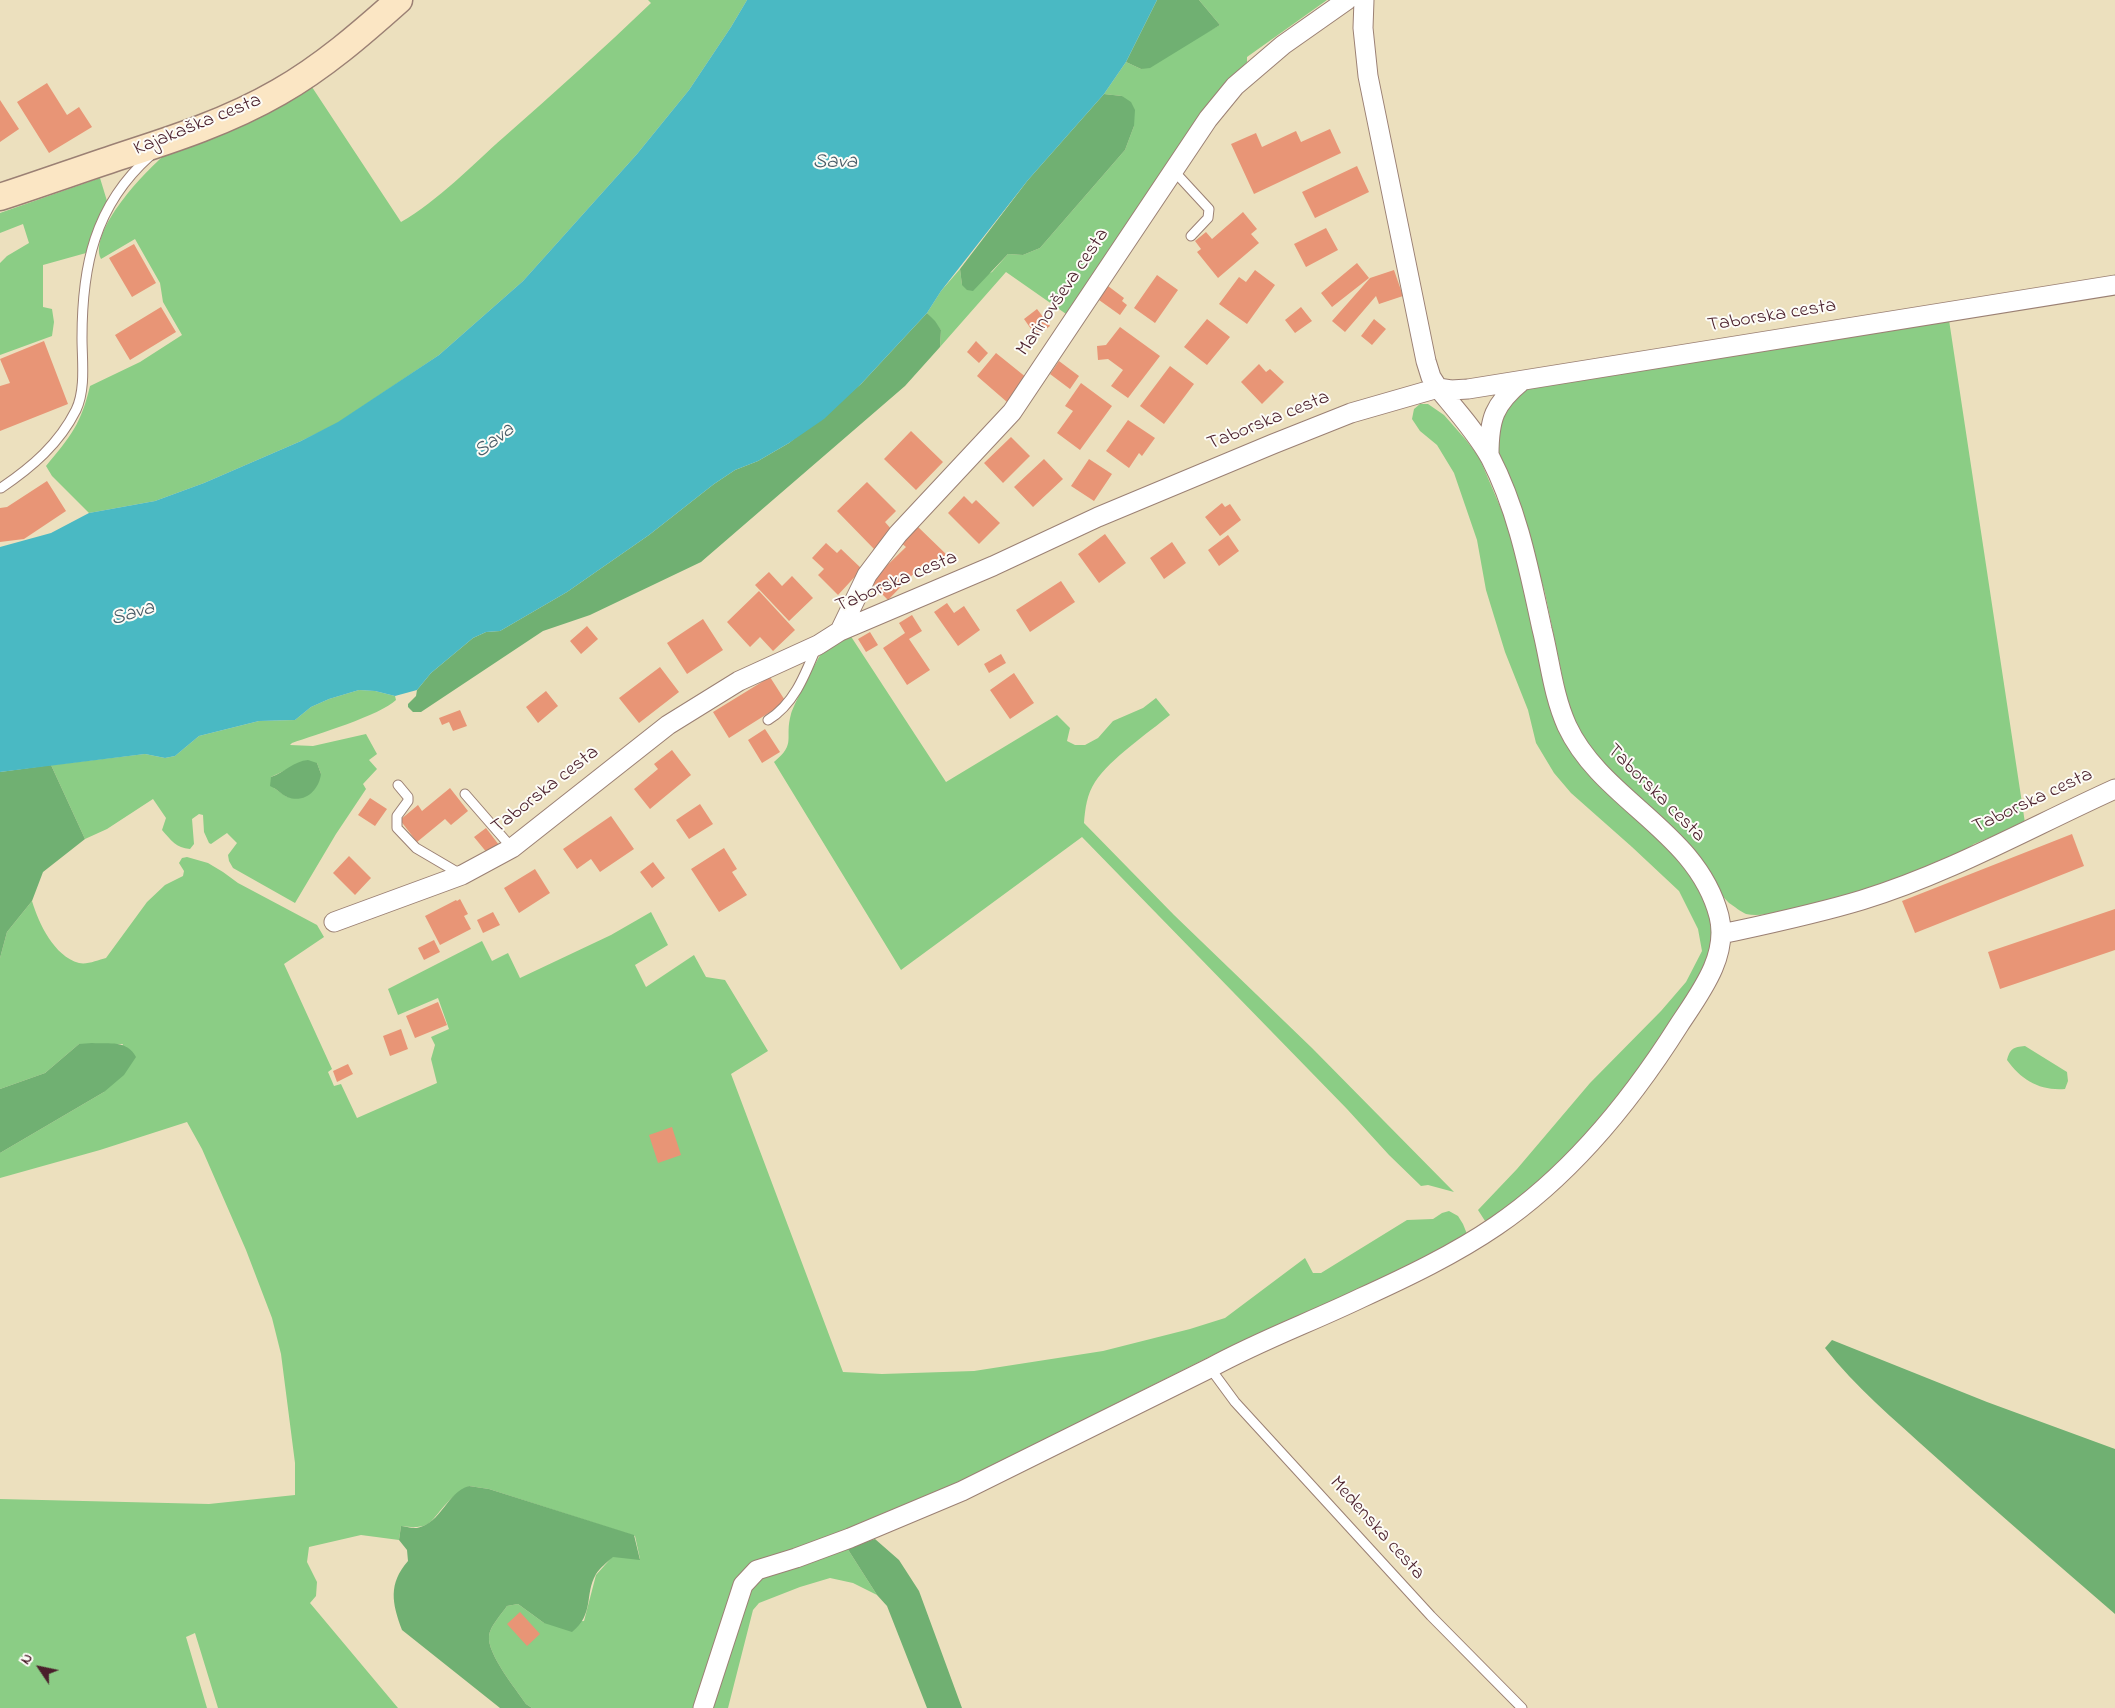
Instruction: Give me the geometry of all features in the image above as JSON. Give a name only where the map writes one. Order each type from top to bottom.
[{"type":"street","name":"Kajakaška cesta","points":[[0,197],[165,142],[228,118],[280,92],[360,35],[399,0]]},
{"type":"street","name":"Marinovševa cesta","points":[[840,630],[867,575],[898,534],[930,497],[1012,412],[1208,119],[1235,86],[1283,45],[1347,0]]},
{"type":"street","points":[[1364,0],[1363,28],[1368,76],[1430,377],[1438,388],[1450,390],[1523,380]]},
{"type":"street","name":"Taborska cesta","points":[[1489,455],[1489,432],[1495,413],[1504,395],[1523,380],[2115,284]]},
{"type":"street","name":"Taborska cesta","points":[[334,922],[462,875],[512,848],[668,725],[739,681],[818,645],[840,630],[992,566],[1098,517],[1273,444],[1352,413],[1438,388],[1468,424],[1489,455],[1513,510],[1525,552],[1555,691],[1567,726],[1583,753],[1602,777],[1676,843],[1695,866],[1714,901],[1722,934],[1862,900],[1912,882],[1981,853],[2115,789]]},
{"type":"street","points":[[702,1708],[743,1585],[757,1570],[841,1541],[962,1491],[1249,1347],[1363,1298],[1452,1252],[1497,1226],[1530,1201],[1577,1159],[1627,1099],[1659,1055],[1704,986],[1718,955],[1722,934]]},
{"type":"lane","points":[[1,488],[29,469],[52,448],[77,408],[82,382],[84,287],[96,234],[116,195],[130,173],[165,142]]},
{"type":"lane","points":[[1173,170],[1209,209],[1208,218],[1192,236]]},
{"type":"lane","points":[[768,720],[786,706],[805,676],[818,645]]},
{"type":"lane","points":[[398,785],[408,797],[408,801],[397,816],[397,828],[416,848],[462,875]]},
{"type":"lane","points":[[465,794],[512,848]]},
{"type":"lane","name":"Medenska cesta","points":[[1210,1368],[1235,1402],[1431,1616],[1522,1708]]},
{"type":"green space","points":[[648,0],[747,0],[689,90],[637,154],[523,281],[439,355],[338,423],[204,483],[155,501],[89,513],[52,476],[46,466],[79,420],[90,386],[140,362],[182,335],[163,302],[160,283],[135,239],[101,259],[99,247],[103,233],[121,202],[146,173],[166,154],[310,84],[401,222],[441,193],[560,87],[651,3]]},
{"type":"green space","points":[[1157,0],[1199,0],[1220,25],[1150,68],[1141,69],[1126,62]]},
{"type":"green space","points":[[1199,0],[1327,0],[1247,57],[1247,62],[1221,90],[1069,316],[1006,272],[940,347],[941,330],[927,313],[941,291],[960,269],[962,285],[992,272],[1008,254],[1023,255],[1040,248],[1125,150],[1134,126],[1122,96],[1104,94],[1126,62],[1141,69],[1220,25]]},
{"type":"green space","points":[[1104,94],[1122,96],[1131,102],[1135,110],[1134,126],[1125,150],[1040,248],[1023,255],[1008,254],[973,291],[967,290],[962,285],[960,269],[1028,180]]},
{"type":"green space","points":[[100,178],[107,201],[86,253],[43,265],[43,307],[52,309],[54,322],[52,336],[0,355],[0,263],[7,256],[29,243],[23,224],[0,233],[0,213]]},
{"type":"green space","points":[[927,313],[941,330],[940,347],[905,386],[701,562],[590,615],[543,631],[421,712],[413,712],[408,707],[408,704],[416,696],[417,690],[431,673],[473,638],[486,632],[500,631],[567,592],[649,535],[714,484],[735,470],[758,461],[789,443],[861,384]]},
{"type":"green space","points":[[1949,320],[2025,823],[1974,844],[1945,864],[1900,882],[1798,908],[1759,915],[1746,914],[1729,903],[1602,768],[1585,744],[1569,709],[1545,593],[1530,541],[1497,457],[1497,424],[1514,398],[1529,388]]},
{"type":"green space","points":[[1420,404],[1428,404],[1444,415],[1479,457],[1515,543],[1563,738],[1581,766],[1602,789],[1654,832],[1686,867],[1697,884],[1715,928],[1713,950],[1684,1009],[1634,1075],[1555,1172],[1487,1224],[1478,1210],[1517,1169],[1590,1083],[1661,1011],[1686,982],[1702,951],[1698,929],[1679,891],[1571,793],[1554,773],[1536,743],[1528,710],[1505,652],[1486,590],[1477,540],[1454,473],[1437,445],[1420,431],[1412,419],[1414,409]]},
{"type":"green space","points":[[850,635],[946,782],[1057,715],[1070,728],[1067,741],[1075,745],[1085,745],[1098,738],[1113,721],[1143,708],[1156,698],[1170,715],[1120,755],[1102,773],[1095,782],[1088,797],[1084,823],[1174,915],[1312,1048],[1454,1192],[1428,1185],[1421,1186],[1082,837],[901,970],[774,762],[781,756],[788,745],[791,714],[823,651]]},
{"type":"green space","points":[[359,690],[375,691],[395,696],[396,700],[363,718],[290,745],[313,746],[366,734],[377,754],[369,760],[377,769],[363,784],[366,789],[336,834],[295,903],[233,868],[228,855],[237,843],[227,833],[211,844],[209,843],[204,832],[203,815],[199,814],[192,819],[194,844],[190,849],[174,843],[162,830],[166,818],[153,799],[107,829],[85,839],[51,765],[145,754],[165,758],[175,756],[199,736],[259,721],[295,720],[311,707],[329,699]],"holes":[[[317,763],[321,774],[287,797],[274,788],[271,777],[290,768]]]},
{"type":"green space","points":[[308,760],[317,763],[321,774],[320,780],[310,794],[300,799],[294,799],[287,797],[270,786],[271,777],[298,762]]},
{"type":"green space","points":[[51,765],[85,839],[43,872],[32,901],[7,932],[0,958],[0,772]]},
{"type":"green space","points":[[187,857],[208,863],[238,883],[317,925],[324,937],[284,964],[332,1069],[328,1072],[334,1086],[341,1084],[357,1118],[437,1083],[431,1059],[435,1045],[431,1037],[449,1029],[438,998],[398,1015],[388,989],[482,941],[492,961],[508,953],[520,978],[611,935],[651,912],[668,945],[635,965],[646,987],[694,955],[706,977],[725,980],[768,1051],[731,1074],[843,1372],[882,1374],[974,1371],[1103,1351],[1225,1318],[1305,1258],[1313,1273],[1321,1273],[1407,1220],[1433,1219],[1449,1211],[1458,1216],[1467,1234],[1368,1289],[1217,1353],[893,1515],[750,1567],[694,1708],[532,1708],[526,1704],[503,1671],[493,1652],[489,1636],[494,1624],[507,1606],[518,1604],[544,1623],[584,1621],[596,1575],[613,1556],[640,1559],[635,1536],[489,1489],[469,1486],[452,1498],[429,1523],[419,1527],[401,1526],[399,1540],[361,1535],[309,1547],[307,1562],[317,1582],[316,1596],[310,1603],[398,1708],[218,1708],[195,1633],[186,1637],[207,1708],[0,1708],[0,1499],[209,1504],[295,1495],[295,1463],[281,1354],[272,1318],[246,1250],[202,1149],[187,1122],[100,1150],[0,1178],[0,1153],[104,1092],[123,1044],[79,1044],[45,1073],[0,1089],[0,958],[7,932],[32,901],[43,929],[62,954],[79,963],[89,963],[106,958],[147,902],[165,885],[183,876],[184,871],[179,863],[182,858]]},
{"type":"green space","points":[[79,1044],[123,1045],[136,1057],[124,1075],[104,1092],[0,1153],[0,1089],[45,1073]]},
{"type":"green space","points":[[2025,1046],[2067,1072],[2068,1081],[2065,1089],[2039,1086],[2032,1083],[2012,1067],[2007,1060],[2009,1053],[2015,1048]]},
{"type":"green space","points":[[1832,1340],[1987,1402],[2115,1449],[2115,1614],[1953,1473],[1862,1389],[1825,1348]]},
{"type":"green space","points":[[469,1486],[489,1489],[634,1535],[640,1560],[613,1557],[602,1567],[592,1582],[584,1618],[572,1632],[544,1623],[518,1604],[507,1606],[494,1624],[489,1636],[497,1661],[526,1704],[532,1708],[500,1708],[402,1630],[396,1611],[394,1602],[395,1586],[397,1578],[408,1561],[407,1550],[399,1540],[401,1526],[417,1528],[425,1525],[455,1495]]},
{"type":"green space","points":[[875,1539],[899,1560],[919,1591],[962,1708],[927,1708],[887,1606],[877,1595],[847,1548]]},
{"type":"green space","points":[[847,1548],[877,1595],[853,1583],[830,1578],[759,1603],[753,1610],[728,1708],[712,1708],[751,1588],[761,1577]]},
{"type":"water","name":"Sava","points":[[747,0],[1157,0],[1126,62],[1104,94],[1028,180],[941,291],[927,313],[861,384],[824,419],[789,443],[758,461],[735,470],[714,484],[649,535],[567,592],[500,631],[486,632],[473,638],[431,673],[417,690],[395,696],[375,691],[359,690],[329,699],[311,707],[295,720],[259,721],[199,736],[175,756],[165,758],[145,754],[0,772],[0,547],[51,533],[89,513],[155,501],[204,483],[301,441],[338,422],[439,355],[523,281],[637,154],[689,90]]},
{"type":"building","points":[[47,83],[67,115],[79,107],[92,127],[49,153],[17,102]]},
{"type":"building","points":[[0,100],[19,129],[0,142]]},
{"type":"building","points":[[1330,129],[1341,153],[1254,194],[1231,144],[1256,133],[1262,147],[1296,131],[1301,142]]},
{"type":"building","points":[[1357,166],[1369,192],[1315,218],[1302,192]]},
{"type":"building","points":[[1243,212],[1257,229],[1251,234],[1259,243],[1218,278],[1197,252],[1201,249],[1195,241],[1206,232],[1212,239]]},
{"type":"building","points":[[1326,228],[1338,250],[1306,267],[1294,244]]},
{"type":"building","points":[[134,244],[156,283],[132,297],[109,258]]},
{"type":"building","points":[[1357,263],[1369,278],[1332,307],[1321,293]]},
{"type":"building","points":[[1255,270],[1275,285],[1247,324],[1219,304],[1239,277],[1246,282]]},
{"type":"building","points":[[1394,270],[1403,296],[1379,304],[1376,296],[1345,332],[1332,321],[1370,278]]},
{"type":"building","points":[[1157,275],[1178,290],[1155,323],[1134,308]]},
{"type":"building","points":[[1108,286],[1124,298],[1122,301],[1127,305],[1120,315],[1099,300]]},
{"type":"building","points":[[161,307],[176,332],[130,360],[115,335]]},
{"type":"building","points":[[1301,307],[1312,321],[1295,333],[1285,320]]},
{"type":"building","points":[[1037,309],[1050,326],[1036,336],[1024,319]]},
{"type":"building","points":[[1207,319],[1230,337],[1207,365],[1184,347]]},
{"type":"building","points":[[1374,319],[1386,329],[1372,345],[1361,336]]},
{"type":"building","points":[[1120,327],[1160,356],[1128,398],[1111,386],[1123,370],[1108,359],[1098,360],[1097,346],[1106,345]]},
{"type":"building","points":[[44,341],[68,404],[0,431],[0,386],[10,383],[0,359]]},
{"type":"building","points":[[976,341],[988,353],[979,363],[967,352]]},
{"type":"building","points":[[996,353],[1027,378],[1007,402],[977,376]]},
{"type":"building","points":[[1059,361],[1079,376],[1070,389],[1050,374]]},
{"type":"building","points":[[1259,364],[1266,372],[1270,369],[1284,382],[1262,404],[1241,382]]},
{"type":"building","points":[[1170,366],[1194,384],[1164,424],[1140,406]]},
{"type":"building","points":[[1081,383],[1112,406],[1080,450],[1057,433],[1073,411],[1065,406]]},
{"type":"building","points":[[1128,420],[1155,438],[1142,456],[1139,453],[1129,468],[1106,451]]},
{"type":"building","points":[[911,431],[943,462],[916,490],[884,459]]},
{"type":"building","points":[[1011,437],[1030,456],[1003,483],[984,463]]},
{"type":"building","points":[[1044,459],[1063,479],[1033,507],[1014,487]]},
{"type":"building","points":[[1089,459],[1112,474],[1094,501],[1071,486]]},
{"type":"building","points":[[47,481],[66,511],[24,539],[0,542],[0,508],[7,507]]},
{"type":"building","points":[[867,482],[896,511],[885,522],[892,530],[874,549],[837,511]]},
{"type":"building","points":[[964,496],[972,504],[976,500],[1000,523],[979,544],[948,513]]},
{"type":"building","points":[[1222,503],[1225,507],[1230,504],[1241,520],[1220,536],[1205,517]]},
{"type":"building","points":[[916,525],[947,555],[931,572],[923,564],[888,600],[870,582],[906,547],[900,542]]},
{"type":"building","points":[[1105,534],[1126,563],[1099,583],[1078,554]]},
{"type":"building","points":[[1228,535],[1239,551],[1219,566],[1208,550]]},
{"type":"building","points":[[1172,542],[1186,563],[1164,579],[1150,558]]},
{"type":"building","points":[[826,543],[837,553],[841,549],[862,569],[838,595],[818,575],[824,569],[812,558]]},
{"type":"building","points":[[769,572],[782,586],[792,576],[813,598],[789,621],[755,585]]},
{"type":"building","points":[[1061,581],[1075,602],[1030,632],[1016,610]]},
{"type":"building","points":[[759,591],[795,630],[773,651],[760,637],[750,647],[727,622]]},
{"type":"building","points":[[947,603],[954,613],[964,606],[980,630],[958,646],[934,612]]},
{"type":"building","points":[[912,615],[922,631],[909,639],[930,670],[907,685],[883,648],[905,633],[899,623]]},
{"type":"building","points":[[703,619],[723,650],[687,674],[667,643]]},
{"type":"building","points":[[587,626],[598,639],[581,654],[570,641]]},
{"type":"building","points":[[870,632],[878,645],[866,652],[858,639]]},
{"type":"building","points":[[1001,654],[1006,663],[989,673],[984,664]]},
{"type":"building","points":[[660,667],[679,692],[639,723],[619,698]]},
{"type":"building","points":[[1014,673],[1034,703],[1010,719],[990,690]]},
{"type":"building","points":[[770,677],[786,702],[729,738],[713,712]]},
{"type":"building","points":[[546,691],[558,706],[538,723],[526,707]]},
{"type":"building","points":[[460,710],[467,726],[453,731],[449,722],[442,725],[439,718]]},
{"type":"building","points":[[765,729],[780,752],[762,763],[748,740]]},
{"type":"building","points":[[672,750],[691,775],[650,809],[634,789],[658,769],[654,764]]},
{"type":"building","points":[[450,788],[468,811],[451,825],[445,819],[417,842],[400,820],[418,805],[422,811]]},
{"type":"building","points":[[370,798],[387,809],[375,826],[358,815]]},
{"type":"building","points":[[700,804],[713,824],[689,839],[676,820]]},
{"type":"building","points":[[611,816],[634,849],[600,872],[591,859],[577,869],[563,849]]},
{"type":"building","points":[[486,828],[499,845],[488,854],[474,837]]},
{"type":"building","points":[[2072,834],[2084,866],[1915,933],[1902,901]]},
{"type":"building","points":[[724,848],[737,869],[732,872],[747,895],[719,912],[691,869]]},
{"type":"building","points":[[349,856],[371,878],[355,895],[333,873]]},
{"type":"building","points":[[653,862],[665,878],[652,888],[640,872]]},
{"type":"building","points":[[535,869],[550,893],[519,913],[504,888]]},
{"type":"building","points":[[460,899],[468,914],[464,916],[471,929],[440,945],[425,916]]},
{"type":"building","points":[[2115,909],[2115,950],[2000,989],[1988,952]]},
{"type":"building","points":[[493,912],[500,925],[483,933],[477,920]]},
{"type":"building","points":[[434,940],[440,952],[424,960],[418,948]]},
{"type":"building","points":[[438,1002],[447,1025],[415,1038],[406,1016]]},
{"type":"building","points":[[401,1029],[408,1049],[390,1056],[383,1036]]},
{"type":"building","points":[[348,1064],[353,1074],[337,1082],[333,1071]]},
{"type":"building","points":[[672,1127],[681,1155],[658,1163],[649,1135]]},
{"type":"building","points":[[520,1612],[540,1634],[527,1646],[507,1624]]}]
